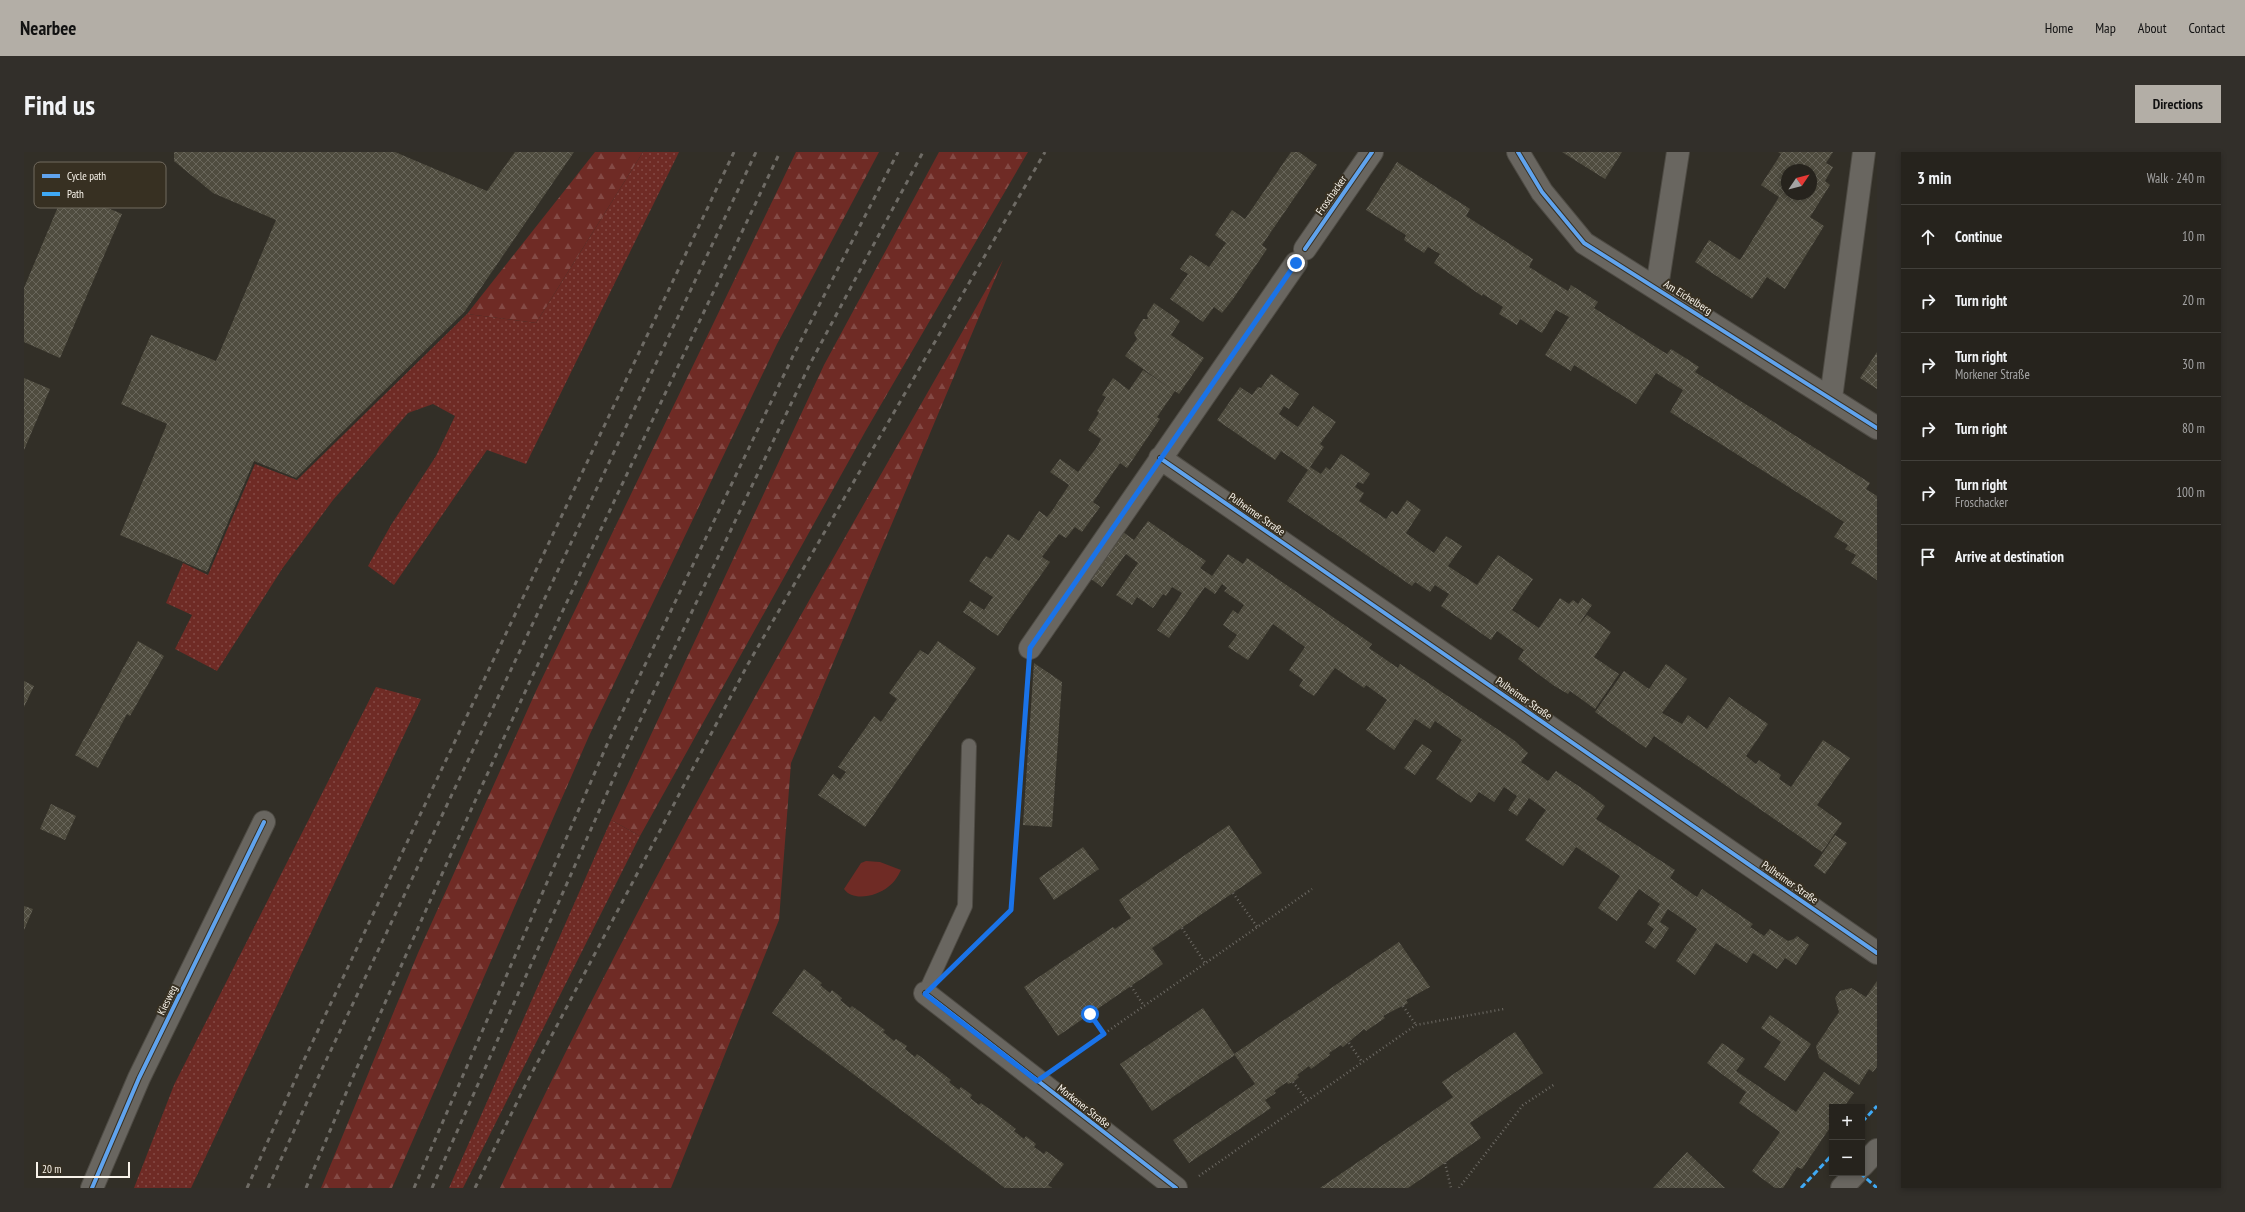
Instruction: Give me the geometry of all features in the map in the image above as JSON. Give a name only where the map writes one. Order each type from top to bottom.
[{"type":"street","name":"Froschacker","points":[[1030,648],[1372,152]]},
{"type":"street","name":"Am Eichelberg","points":[[1518,152],[1542,192],[1584,243],[1657,287],[1877,428]]},
{"type":"street","name":"Am Eichelberg","points":[[1657,287],[1678,152]]},
{"type":"street","points":[[1831,398],[1864,152]]},
{"type":"street","name":"Pulheimer Straße","points":[[1160,458],[1877,953]]},
{"type":"street","name":"Kiesweg","points":[[92,1188],[138,1078],[264,822]]},
{"type":"street","name":"Morkener Straße","points":[[925,994],[1037,1081],[1185,1184]]},
{"type":"street","points":[[1865,1163],[1877,1150]]},
{"type":"street","points":[[1842,1188],[1853,1176]]},
{"type":"lane","points":[[925,994],[964,906],[969,746]]},
{"type":"path","points":[[971,949],[1011,910],[1030,648]]},
{"type":"path","points":[[1037,1081],[1312,889]]},
{"type":"path","points":[[1233,893],[1258,928]]},
{"type":"path","points":[[1182,928],[1205,963]]},
{"type":"path","points":[[1131,986],[1144,1006]]},
{"type":"path","points":[[1403,1006],[1416,1025]]},
{"type":"path","points":[[1185,1184],[1308,1101],[1416,1025],[1504,1009]]},
{"type":"path","points":[[1090,1014],[1104,1034]]},
{"type":"path","points":[[1349,1043],[1362,1062]]},
{"type":"path","points":[[1293,1082],[1308,1101]]},
{"type":"path","points":[[1458,1188],[1523,1105],[1555,1084]]},
{"type":"path","points":[[1445,1163],[1451,1188]]},
{"type":"green space","points":[[595,152],[643,152],[536,323],[467,314]]},
{"type":"green space","points":[[643,152],[679,152],[526,464],[487,450],[394,585],[368,566],[391,525],[436,456],[455,416],[433,404],[408,413],[333,500],[282,569],[217,671],[175,649],[192,615],[166,603],[183,563],[208,575],[255,464],[297,480],[467,314],[536,323]]},
{"type":"green space","points":[[796,152],[879,152],[777,344],[589,736],[392,1188],[321,1188],[418,953],[536,691]]},
{"type":"green space","points":[[939,152],[1028,152],[865,432],[640,836],[611,820],[824,365]]},
{"type":"green space","points":[[1003,260],[791,763],[779,920],[671,1188],[500,1188],[557,1069],[617,951],[679,835],[742,719]]},
{"type":"green space","points":[[376,687],[421,699],[191,1188],[134,1188],[174,1085]]},
{"type":"green space","points":[[611,820],[640,836],[463,1188],[449,1188]]},
{"type":"green space","points":[[866,861],[880,862],[901,870],[890,885],[878,893],[859,896],[848,893],[844,889],[861,863]]},
{"type":"building","points":[[174,152],[395,152],[487,191],[515,152],[574,152],[465,311],[296,478],[254,461],[207,572],[120,535],[167,424],[121,404],[151,335],[216,361],[276,220],[213,193],[174,161]]},
{"type":"building","points":[[1291,152],[1299,152],[1317,165],[1262,245],[1267,249],[1233,299],[1222,313],[1214,307],[1203,322],[1170,299],[1188,274],[1180,269],[1190,255],[1209,267],[1226,243],[1215,235],[1232,210],[1245,219]]},
{"type":"building","points":[[1562,152],[1622,152],[1605,179]]},
{"type":"building","points":[[1778,152],[1833,152],[1826,163],[1833,167],[1825,181],[1830,185],[1810,217],[1824,226],[1785,289],[1767,277],[1752,299],[1695,262],[1709,240],[1740,260],[1779,197],[1761,185],[1781,154]]},
{"type":"building","points":[[1397,162],[1470,209],[1466,216],[1533,259],[1529,267],[1568,291],[1571,285],[1598,302],[1594,308],[1667,354],[1671,349],[1687,359],[1699,367],[1695,372],[1870,483],[1866,489],[1877,496],[1877,580],[1851,563],[1856,555],[1845,549],[1848,545],[1834,537],[1844,522],[1670,412],[1683,390],[1656,373],[1636,404],[1574,365],[1571,371],[1545,355],[1569,317],[1556,310],[1542,333],[1520,319],[1517,325],[1499,314],[1503,307],[1483,294],[1482,296],[1434,263],[1440,254],[1428,247],[1424,253],[1404,240],[1406,235],[1366,210]]},
{"type":"building","points":[[57,208],[108,208],[122,214],[60,358],[24,342],[24,288]]},
{"type":"building","points":[[1154,303],[1180,321],[1171,335],[1204,358],[1179,394],[1175,391],[1157,417],[1160,419],[1127,468],[1120,463],[1093,502],[1100,507],[1082,532],[1075,527],[1066,538],[1059,534],[1042,557],[1050,562],[998,636],[963,612],[970,601],[984,610],[993,597],[969,581],[986,556],[991,559],[1008,534],[1019,541],[1039,511],[1047,517],[1052,511],[1069,485],[1050,472],[1060,459],[1078,472],[1097,447],[1101,439],[1088,430],[1099,413],[1097,411],[1106,397],[1102,395],[1113,378],[1129,390],[1143,370],[1171,389],[1125,356],[1137,339],[1134,333],[1143,319],[1148,319],[1147,314]]},
{"type":"building","points":[[1877,352],[1877,389],[1860,378]]},
{"type":"building","points":[[1271,374],[1299,394],[1289,409],[1284,406],[1279,414],[1298,427],[1313,406],[1336,422],[1320,444],[1324,447],[1310,467],[1321,474],[1326,467],[1330,470],[1341,454],[1356,464],[1370,474],[1363,484],[1358,482],[1355,487],[1364,493],[1359,501],[1386,519],[1392,511],[1397,515],[1407,500],[1421,510],[1406,533],[1434,553],[1446,536],[1462,546],[1448,566],[1477,585],[1498,555],[1533,579],[1512,610],[1539,628],[1560,598],[1569,604],[1573,600],[1578,604],[1582,598],[1592,605],[1577,627],[1587,615],[1611,632],[1594,657],[1619,674],[1595,709],[1570,691],[1568,694],[1553,685],[1518,659],[1524,650],[1497,631],[1491,640],[1441,606],[1449,594],[1435,585],[1430,592],[1415,582],[1412,586],[1287,501],[1308,470],[1281,451],[1275,460],[1217,420],[1240,387],[1252,395],[1258,387],[1261,388]]},
{"type":"building","points":[[24,378],[50,389],[24,450]]},
{"type":"building","points":[[1148,521],[1206,561],[1200,568],[1212,576],[1228,554],[1243,564],[1247,558],[1372,644],[1369,648],[1398,668],[1400,664],[1515,741],[1528,753],[1521,762],[1548,781],[1556,771],[1592,795],[1605,806],[1596,819],[1675,870],[1670,878],[1697,897],[1702,889],[1753,924],[1750,927],[1764,936],[1770,929],[1788,941],[1797,936],[1809,945],[1796,965],[1785,958],[1777,969],[1753,953],[1747,963],[1716,943],[1695,975],[1676,961],[1697,929],[1668,909],[1660,922],[1669,928],[1655,949],[1645,942],[1654,929],[1647,924],[1660,904],[1639,889],[1617,921],[1598,908],[1620,876],[1576,847],[1563,866],[1525,840],[1546,810],[1529,798],[1517,816],[1508,810],[1517,796],[1504,787],[1494,802],[1479,792],[1471,803],[1436,779],[1462,740],[1435,721],[1430,729],[1415,719],[1394,750],[1366,730],[1387,700],[1366,685],[1364,688],[1335,668],[1314,696],[1299,686],[1303,680],[1289,670],[1305,647],[1273,624],[1248,660],[1228,647],[1237,635],[1223,625],[1233,610],[1238,614],[1244,605],[1224,591],[1227,588],[1222,584],[1215,594],[1205,587],[1169,638],[1157,630],[1182,593],[1172,587],[1166,596],[1163,594],[1153,608],[1137,597],[1132,605],[1116,595],[1138,563],[1126,554],[1102,587],[1091,579],[1123,532],[1134,540]]},
{"type":"building","points":[[138,641],[164,656],[130,716],[127,714],[98,768],[75,755]]},
{"type":"building","points":[[938,641],[976,668],[865,827],[818,795],[833,774],[840,780],[846,772],[838,767],[874,716],[881,722],[897,699],[889,693],[920,650],[928,655]]},
{"type":"building","points":[[1034,663],[1062,682],[1052,827],[1023,825]]},
{"type":"building","points":[[1666,664],[1687,679],[1662,713],[1682,724],[1688,715],[1707,729],[1729,697],[1768,724],[1746,756],[1756,764],[1759,760],[1781,775],[1779,779],[1791,787],[1823,740],[1850,758],[1817,805],[1842,823],[1822,852],[1654,736],[1646,748],[1595,712],[1624,671],[1649,689]]},
{"type":"building","points":[[24,681],[34,686],[24,707]]},
{"type":"building","points":[[1422,744],[1432,751],[1415,775],[1404,768]]},
{"type":"building","points":[[51,804],[76,816],[65,840],[40,829]]},
{"type":"building","points":[[1229,825],[1262,873],[1152,948],[1163,964],[1058,1036],[1024,987],[1113,927],[1115,929],[1131,918],[1119,900]]},
{"type":"building","points":[[1835,835],[1847,843],[1825,874],[1814,866]]},
{"type":"building","points":[[1083,847],[1099,869],[1054,900],[1039,878]]},
{"type":"building","points":[[24,906],[33,909],[24,930]]},
{"type":"building","points":[[1399,942],[1430,987],[1406,1000],[1408,1003],[1383,1016],[1385,1018],[1366,1031],[1364,1029],[1343,1047],[1341,1045],[1329,1053],[1330,1055],[1311,1069],[1309,1066],[1297,1075],[1299,1077],[1293,1082],[1288,1084],[1287,1082],[1274,1091],[1276,1093],[1265,1100],[1271,1108],[1189,1163],[1173,1140],[1255,1084],[1234,1054]]},
{"type":"building","points":[[804,969],[822,983],[820,985],[830,993],[832,990],[842,998],[840,1000],[850,1008],[852,1006],[885,1030],[883,1032],[894,1041],[896,1039],[907,1046],[905,1049],[915,1057],[917,1054],[951,1080],[949,1082],[959,1090],[961,1087],[972,1095],[970,1098],[979,1105],[981,1103],[999,1116],[1016,1129],[1014,1131],[1024,1139],[1026,1136],[1036,1144],[1034,1147],[1044,1154],[1046,1151],[1064,1164],[1048,1185],[1052,1188],[1005,1188],[772,1013]]},
{"type":"building","points":[[1877,981],[1877,1067],[1873,1072],[1869,1069],[1859,1085],[1819,1058],[1816,1046],[1839,1012],[1835,998],[1840,991],[1851,988],[1866,997]]},
{"type":"building","points":[[1203,1008],[1235,1055],[1152,1111],[1120,1064]]},
{"type":"building","points":[[1770,1015],[1811,1044],[1785,1081],[1764,1067],[1781,1042],[1761,1028]]},
{"type":"building","points":[[1515,1032],[1543,1073],[1470,1123],[1481,1138],[1408,1188],[1320,1188],[1453,1097],[1442,1082]]},
{"type":"building","points":[[1722,1043],[1745,1059],[1736,1071],[1796,1112],[1824,1072],[1854,1093],[1846,1104],[1829,1104],[1829,1129],[1802,1169],[1797,1167],[1783,1188],[1775,1188],[1752,1171],[1780,1132],[1739,1103],[1746,1092],[1707,1063]]},
{"type":"building","points":[[1687,1152],[1725,1188],[1653,1188]]},
{"type":"railway","points":[[247,1188],[304,1060],[734,152]]},
{"type":"railway","points":[[268,1188],[322,1069],[756,152]]},
{"type":"railway","points":[[306,1188],[477,796],[597,538],[780,152]]},
{"type":"railway","points":[[414,1188],[609,740],[793,356],[898,152]]},
{"type":"railway","points":[[432,1188],[627,748],[810,364],[923,152]]},
{"type":"railway","points":[[475,1188],[525,1086],[748,664],[1045,152]]},
{"type":"marked path","points":[[1865,1119],[1877,1106]]},
{"type":"marked path","points":[[1801,1188],[1829,1158]]},
{"type":"marked path","points":[[1863,1176],[1877,1188]]},
{"type":"cycle path","points":[[1305,249],[1372,152]]},
{"type":"cycle path","points":[[1518,152],[1542,192],[1584,243],[1877,428]]},
{"type":"cycle path","points":[[1160,458],[1877,953]]},
{"type":"cycle path","points":[[92,1188],[139,1078],[264,822]]},
{"type":"cycle path","points":[[925,993],[1176,1188]]},
{"type":"route","points":[[1090,1014],[1104,1034],[1037,1081],[925,994],[1011,910],[1030,648],[1296,263]]}]
